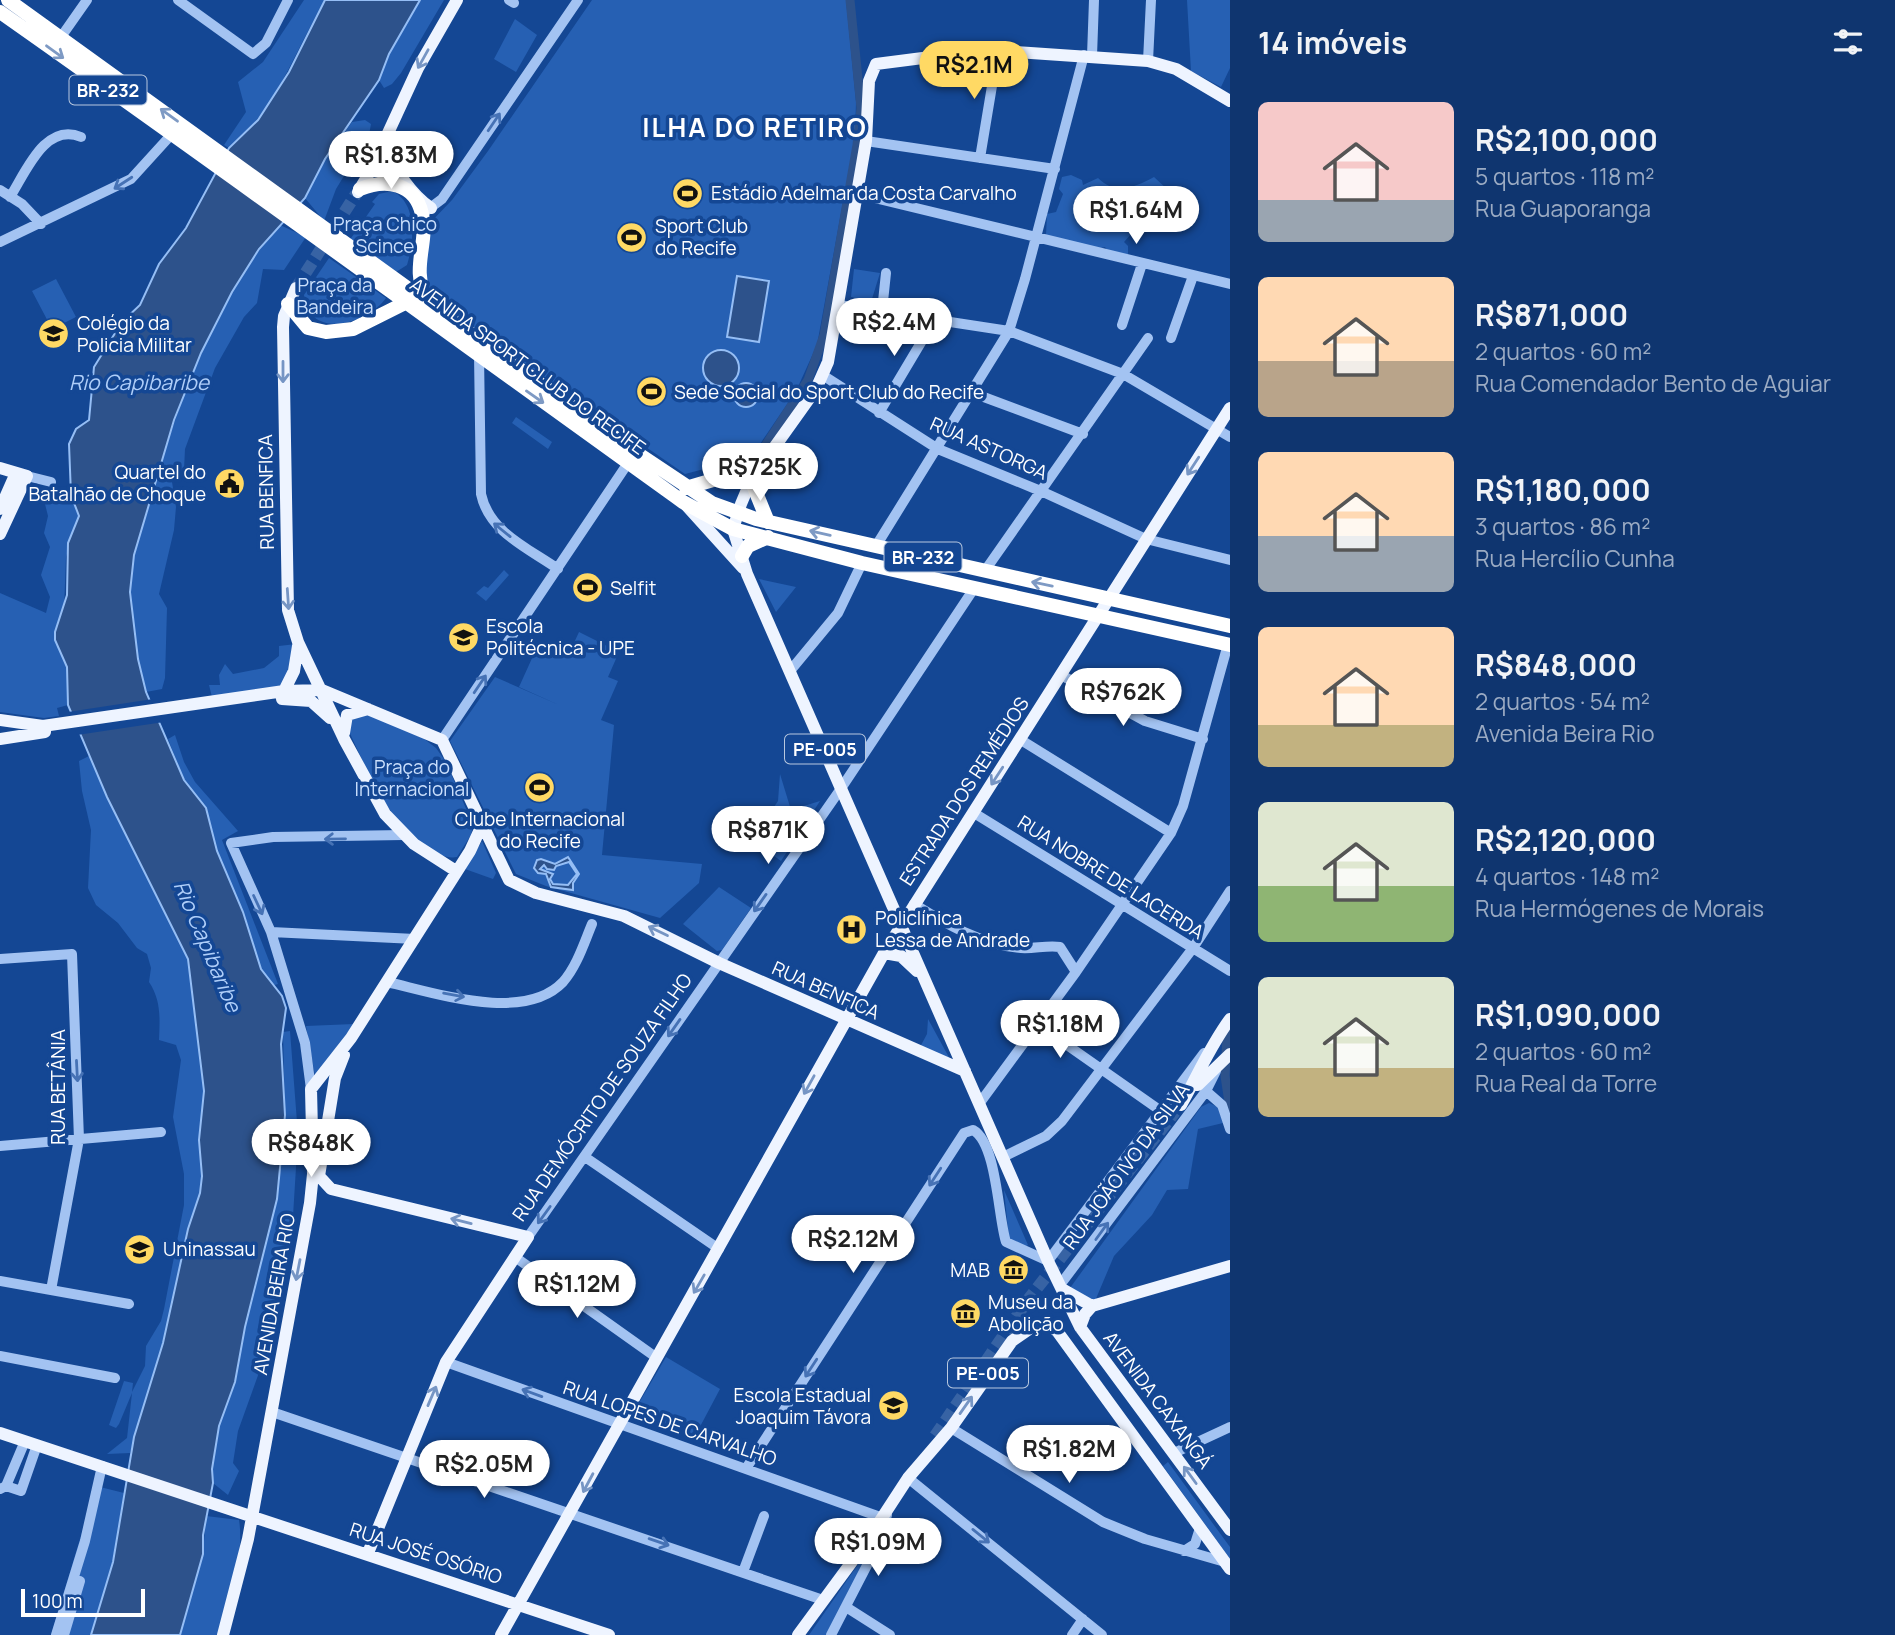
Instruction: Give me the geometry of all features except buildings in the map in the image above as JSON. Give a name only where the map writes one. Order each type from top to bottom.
[{"type":"highway","name":"BR-232","points":[[8,0],[308,222]]},
{"type":"highway","name":"BR-232","points":[[2,19],[171,135],[221,160]]},
{"type":"highway","points":[[358,191],[390,182],[408,191],[427,210],[419,281],[427,303]]},
{"type":"highway","name":"AVENIDA SPORT CLUB DO RECIFE","points":[[308,222],[479,357],[628,463],[685,495],[738,514]]},
{"type":"highway","name":"AVENIDA SPORT CLUB DO RECIFE","points":[[308,222],[478,338],[733,529]]},
{"type":"highway","points":[[288,304],[308,328],[341,332],[407,302]]},
{"type":"highway","points":[[685,495],[713,480],[751,480],[768,522]]},
{"type":"highway","name":"BR-232","points":[[738,514],[1230,626]]},
{"type":"highway","name":"BR-232","points":[[733,529],[862,563],[1229,645]]},
{"type":"highway","points":[[742,556],[748,546],[768,537]]},
{"type":"main road","points":[[358,191],[383,146],[418,68],[457,0]]},
{"type":"main road","points":[[733,529],[751,480],[824,376],[858,194],[866,141],[869,81],[876,64],[998,50],[1149,61],[1176,69],[1230,101]]},
{"type":"main road","points":[[383,146],[395,169],[427,210]]},
{"type":"main road","name":"RUA BENFICA","points":[[296,288],[284,316],[283,367],[287,595],[298,642],[344,739],[380,806],[404,835],[456,871]]},
{"type":"main road","name":"ESTRADA DOS REMÉDIOS","points":[[501,1635],[845,1020],[901,925],[1230,408]]},
{"type":"main road","points":[[0,468],[21,474]]},
{"type":"main road","points":[[0,509],[21,474]]},
{"type":"main road","points":[[0,534],[21,474]]},
{"type":"main road","name":"PE-005","points":[[685,495],[747,574]]},
{"type":"main road","name":"PE-005","points":[[733,529],[747,574],[1061,1287]]},
{"type":"main road","points":[[284,691],[294,671],[298,642]]},
{"type":"main road","points":[[0,739],[44,729],[284,691],[322,691],[442,740]]},
{"type":"main road","points":[[186,707],[299,698],[321,707],[344,739]]},
{"type":"main road","points":[[344,739],[343,724],[347,715],[356,710],[371,709]]},
{"type":"main road","points":[[0,720],[44,729]]},
{"type":"main road","name":"RUA BENFICA","points":[[442,740],[509,880],[536,893],[624,916],[719,963],[965,1071]]},
{"type":"main road","points":[[311,1089],[351,1038],[415,939],[482,825]]},
{"type":"main road","points":[[442,863],[449,877],[447,885]]},
{"type":"main road","points":[[884,954],[906,959],[925,982]]},
{"type":"main road","name":"RUA JOÃO IVO DA SILVA","points":[[1225,1059],[1178,1108],[1201,1071],[1210,1045],[1230,1019]]},
{"type":"main road","points":[[331,1189],[319,1175],[335,1078],[351,1038]]},
{"type":"main road","name":"AVENIDA BEIRA RIO","points":[[223,1635],[252,1517],[310,1203],[313,1174],[311,1089]]},
{"type":"main road","points":[[310,1203],[319,1193],[331,1189],[528,1237]]},
{"type":"main road","name":"RUA DEMÓCRITO DE SOUZA FILHO","points":[[368,1553],[446,1362],[528,1237]]},
{"type":"main road","points":[[1080,1327],[1084,1314],[1093,1306],[1230,1266]]},
{"type":"main road","points":[[1061,1287],[1093,1306]]},
{"type":"main road","name":"AVENIDA CAXANGÁ","points":[[1061,1287],[1080,1327],[1228,1524]]},
{"type":"main road","name":"AVENIDA CAXANGÁ","points":[[951,1428],[1012,1342],[1026,1329],[1035,1325],[1050,1326],[1081,1363],[1227,1565]]},
{"type":"main road","name":"PE-005","points":[[908,1478],[951,1428]]},
{"type":"main road","name":"RUA JOSÉ OSÓRIO","points":[[0,1433],[609,1635]]},
{"type":"main road","points":[[797,1635],[886,1513],[935,1436]]},
{"type":"main road","points":[[227,1508],[248,1506],[255,1500],[267,1522],[256,1524],[248,1536]]},
{"type":"main road","points":[[530,1584],[534,1599],[544,1612]]},
{"type":"street","points":[[61,37],[87,0]]},
{"type":"street","points":[[178,0],[253,54],[266,43],[288,0]]},
{"type":"street","points":[[427,210],[442,200],[578,0]]},
{"type":"street","points":[[876,546],[974,393],[1009,331],[1088,56],[1094,0]]},
{"type":"street","points":[[1149,61],[1151,0]]},
{"type":"street","points":[[980,158],[998,50]]},
{"type":"street","points":[[10,197],[50,139],[65,134],[81,137]]},
{"type":"street","points":[[0,242],[131,179],[171,135]]},
{"type":"street","points":[[866,141],[1055,169]]},
{"type":"street","points":[[0,190],[22,204],[41,224]]},
{"type":"street","points":[[858,194],[1230,284]]},
{"type":"street","points":[[1122,325],[1142,264]]},
{"type":"street","points":[[881,311],[887,273]]},
{"type":"street","points":[[1171,338],[1193,276]]},
{"type":"street","points":[[839,305],[1009,331],[1123,374],[1230,437]]},
{"type":"street","points":[[879,413],[935,319]]},
{"type":"street","points":[[478,338],[481,494],[485,510],[509,536],[558,569]]},
{"type":"street","points":[[984,572],[1043,492],[1148,338]]},
{"type":"street","points":[[480,382],[493,367]]},
{"type":"street","name":"RUA ASTORGA","points":[[824,376],[938,449],[1043,492],[1146,540],[1230,560]]},
{"type":"street","points":[[974,393],[1083,434]]},
{"type":"street","points":[[442,740],[628,463]]},
{"type":"street","points":[[21,474],[51,482]]},
{"type":"street","points":[[790,671],[838,613],[862,563]]},
{"type":"street","name":"RUA DEMÓCRITO DE SOUZA FILHO","points":[[528,1237],[842,788],[975,587]]},
{"type":"street","points":[[979,1104],[1076,972],[1171,833],[1183,806],[1229,645]]},
{"type":"street","points":[[1061,675],[1145,721],[1203,739]]},
{"type":"street","points":[[1021,740],[1171,833]]},
{"type":"street","name":"RUA NOBRE DE LACERDA","points":[[974,813],[1230,971]]},
{"type":"street","name":"AVENIDA BEIRA RIO","points":[[311,1089],[306,1043],[271,932],[231,843],[273,837],[404,835]]},
{"type":"street","points":[[1003,1157],[1046,1136],[1062,1121],[1193,948],[1230,891]]},
{"type":"street","points":[[914,904],[957,930],[986,939],[1021,948],[1060,947],[1068,954],[1076,972]]},
{"type":"street","points":[[387,982],[501,1004],[533,1000],[554,989],[571,972],[592,924]]},
{"type":"street","points":[[271,932],[415,939]]},
{"type":"street","name":"RUA BETÂNIA","points":[[0,959],[72,954],[79,1139],[51,1290]]},
{"type":"street","points":[[1037,1024],[1161,1111]]},
{"type":"street","name":"RUA JOÃO IVO DA SILVA","points":[[1048,1261],[1210,1045]]},
{"type":"street","name":"RUA JOÃO IVO DA SILVA","points":[[1061,1287],[1206,1091],[1225,1059]]},
{"type":"street","points":[[1206,1091],[1222,1105],[1230,1129]]},
{"type":"street","points":[[747,1468],[964,1133],[970,1130],[978,1132],[996,1179],[1005,1239],[1012,1246],[1048,1261]]},
{"type":"street","points":[[0,1146],[161,1132]]},
{"type":"street","points":[[585,1157],[719,1249]]},
{"type":"street","points":[[516,1257],[657,1358]]},
{"type":"street","points":[[0,1281],[130,1304]]},
{"type":"street","points":[[0,1356],[115,1378]]},
{"type":"street","name":"RUA LOPES DE CARVALHO","points":[[446,1362],[747,1468],[886,1513]]},
{"type":"street","points":[[272,1412],[572,1512],[823,1600]]},
{"type":"street","points":[[1174,1453],[1230,1427]]},
{"type":"street","points":[[951,1428],[1103,1522],[1227,1565]]},
{"type":"street","points":[[31,1443],[21,1491],[3,1488],[31,1443]]},
{"type":"street","points":[[56,1635],[107,1468]]},
{"type":"street","points":[[64,1635],[98,1514],[107,1468]]},
{"type":"street","points":[[908,1478],[1102,1635]]},
{"type":"street","points":[[831,1635],[882,1535],[886,1513]]},
{"type":"street","points":[[743,1572],[764,1516]]},
{"type":"street","points":[[1184,1551],[1195,1544],[1200,1528]]},
{"type":"street","points":[[846,1607],[890,1635]]},
{"type":"street","points":[[1072,1635],[1083,1619]]},
{"type":"green space","points":[[304,0],[325,0],[272,98],[260,116],[229,148],[224,145],[246,112],[238,82],[263,62]]},
{"type":"green space","points":[[420,0],[444,0],[401,73],[392,84],[384,88],[379,80],[389,54]]},
{"type":"green space","name":"Sport Club do Recife","points":[[592,0],[846,0],[856,102],[855,136],[817,345],[796,391],[739,475],[723,464],[685,474],[452,313],[429,293],[423,272],[428,225],[452,200],[488,151]]},
{"type":"green space","points":[[1187,0],[1230,0],[1230,68],[1221,87],[1191,71]]},
{"type":"green space","points":[[515,19],[537,35],[516,72],[494,59]]},
{"type":"green space","points":[[365,120],[371,124],[369,135],[336,189],[324,221],[305,198],[325,159],[352,122]]},
{"type":"green space","points":[[1071,175],[1082,180],[1083,185],[1098,178],[1105,184],[1119,188],[1140,184],[1154,177],[1168,190],[1150,210],[1129,219],[1127,228],[1133,232],[1124,242],[1128,246],[1128,254],[1121,257],[1110,255],[1105,247],[1074,247],[1046,235],[1047,214],[1056,212],[1063,194],[1059,189],[1062,177]]},
{"type":"green space","name":"Praça Chico Scince","points":[[392,191],[406,204],[412,224],[407,265],[396,272],[349,241],[375,204],[372,202],[379,194]]},
{"type":"green space","points":[[280,225],[306,237],[284,270],[263,269],[257,303],[244,317],[215,368],[185,449],[184,470],[180,478],[172,482],[176,507],[174,530],[159,594],[167,608],[165,678],[162,689],[146,692],[130,604],[132,568],[140,533],[173,425],[201,354],[235,286]]},
{"type":"green space","name":"Praça da Bandeira","points":[[329,258],[386,298],[367,315],[354,320],[340,324],[317,319],[308,310],[304,295]]},
{"type":"green space","points":[[854,269],[880,273],[871,302],[851,297]]},
{"type":"green space","points":[[56,279],[76,317],[52,329],[32,291]]},
{"type":"green space","points":[[516,417],[552,442],[548,449],[512,423]]},
{"type":"green space","points":[[48,489],[71,495],[79,516],[66,557],[64,610],[55,632],[55,640],[67,667],[68,705],[57,708],[59,716],[44,718],[0,712],[0,593],[46,613],[50,597],[41,575],[50,547],[44,533],[48,516],[43,496]]},
{"type":"green space","points":[[504,570],[509,575],[486,601],[476,593],[484,586],[488,588]]},
{"type":"green space","points":[[759,579],[796,587],[776,612]]},
{"type":"green space","name":"Clube Internacional do Recife","points":[[579,632],[619,652],[608,677],[618,681],[601,720],[614,725],[602,855],[702,864],[699,883],[660,918],[546,886],[516,874],[450,741],[495,677],[559,705],[519,687],[538,645],[567,658]]},
{"type":"green space","points":[[296,644],[286,685],[212,697],[209,685],[220,685],[219,675],[225,664],[233,674],[264,668],[279,656],[279,646]]},
{"type":"green space","name":"Praça do Internacional","points":[[361,711],[423,738],[436,748],[446,762],[473,825],[471,835],[457,857],[445,856],[427,847],[412,836],[389,809],[370,777],[347,727],[346,723]]},
{"type":"green space","points":[[175,735],[184,762],[195,782],[238,831],[222,840],[278,984],[271,986],[261,969],[243,912],[216,851],[206,808],[184,780],[168,739]]},
{"type":"green space","points":[[89,756],[188,959],[204,1091],[199,1140],[202,1176],[200,1193],[188,1229],[163,1343],[130,1453],[107,1454],[127,1438],[132,1393],[119,1424],[116,1428],[109,1425],[124,1381],[133,1383],[132,1392],[145,1366],[146,1346],[161,1321],[184,1205],[184,1174],[173,1117],[181,1060],[176,1045],[159,1040],[159,1009],[149,982],[151,968],[147,954],[137,948],[118,923],[96,905],[88,888],[91,830],[82,791],[79,761]]},
{"type":"green space","points":[[780,774],[791,810],[820,801],[781,861],[752,840],[778,801]]},
{"type":"green space","points":[[482,841],[496,873],[493,879],[465,869]]},
{"type":"green space","points":[[719,887],[751,908],[722,950],[717,951],[683,924]]},
{"type":"green space","points":[[928,1019],[951,1061],[919,1049],[927,1034]]},
{"type":"green space","points":[[354,1024],[315,1076],[306,1026]]},
{"type":"green space","points":[[290,1031],[298,1135],[293,1216],[261,1367],[238,1431],[233,1463],[239,1471],[228,1495],[213,1483],[212,1469],[219,1426],[235,1382],[245,1327],[277,1199],[285,1115],[283,1032]]},
{"type":"green space","points":[[1209,1103],[1218,1107],[1223,1123],[1198,1129],[1188,1189],[1167,1190],[1152,1215],[1114,1256],[1095,1301],[1070,1288],[1201,1107]]},
{"type":"green space","points":[[1004,1190],[1028,1245],[1025,1247],[1009,1239]]},
{"type":"green space","points":[[666,1357],[720,1389],[694,1438],[633,1413]]},
{"type":"green space","points":[[1168,1462],[1230,1547],[1230,1559],[1163,1466]]},
{"type":"green space","points":[[96,1486],[124,1493],[112,1565],[98,1618],[91,1635],[51,1635]]},
{"type":"green space","points":[[206,1516],[239,1520],[238,1563],[218,1635],[180,1635],[203,1554]]},
{"type":"green space","points":[[882,1530],[826,1635],[809,1635]]},
{"type":"water","name":"Rio Capibaribe","points":[[325,0],[420,0],[389,54],[379,80],[325,159],[305,198],[259,249],[232,292],[201,353],[174,420],[134,555],[130,592],[138,659],[146,692],[184,780],[206,808],[217,851],[243,912],[261,969],[282,996],[286,1008],[281,1044],[285,1115],[277,1199],[245,1327],[235,1382],[219,1426],[212,1469],[213,1483],[203,1535],[203,1554],[180,1635],[91,1635],[113,1562],[134,1437],[163,1343],[188,1229],[200,1193],[202,1176],[199,1140],[204,1091],[188,959],[107,797],[68,705],[67,667],[55,640],[55,632],[67,595],[68,543],[79,516],[71,495],[69,444],[76,429],[89,420],[94,367],[122,322],[140,305],[159,264],[186,228],[229,148],[258,120],[289,72]]},
{"type":"water","points":[[737,276],[769,281],[759,342],[727,337]]},
{"type":"water","points":[[721,350],[734,355],[739,368],[734,381],[721,386],[708,381],[703,368],[708,355]]},
{"type":"water","points":[[746,383],[755,386],[758,395],[755,404],[746,407],[737,404],[734,395],[737,386]]},
{"type":"water","points":[[568,857],[579,874],[573,883],[573,890],[551,887],[546,874],[538,873],[534,868],[537,860],[541,859],[555,864]],"holes":[[[569,862],[577,874],[568,885],[553,884],[550,879],[553,874],[540,869],[544,865],[547,869],[554,870],[556,866]]]},
{"type":"pier","points":[[153,699],[164,722],[77,735],[68,712]]},
{"type":"waterway","points":[[745,477],[808,380],[824,335],[861,108],[850,0]]},
{"type":"waterway","points":[[1230,1032],[1227,1035],[1225,1076],[1230,1109]]},
{"type":"tunnel","points":[[296,288],[356,194]]},
{"type":"tunnel","points":[[935,1436],[1027,1301],[1175,1112]]},
{"type":"place","name":"Estádio Adelmar da Costa Carvalho","points":[[688,193]]},
{"type":"place","name":"Sport Club do Recife","points":[[632,237]]},
{"type":"place","name":"Colégio da Policia Militar","points":[[54,334]]},
{"type":"place","name":"Sede Social do Sport Club do Recife","points":[[651,392]]},
{"type":"place","name":"Quartel do Batalhão de Choque","points":[[229,483]]},
{"type":"place","name":"Selfit","points":[[587,588]]},
{"type":"place","name":"Escola Politécnica - UPE","points":[[463,637]]},
{"type":"place","name":"Clube Internacional do Recife","points":[[540,788]]},
{"type":"place","name":"Policlínica Lessa de Andrade","points":[[852,929]]},
{"type":"place","name":"Uninassau","points":[[140,1249]]},
{"type":"place","name":"MAB","points":[[1013,1270]]},
{"type":"place","name":"Museu da Abolição","points":[[965,1313]]},
{"type":"place","name":"Escola Estadual Joaquim Távora","points":[[894,1406]]},
{"type":"district","name":"ILHA DO RETIRO","points":[[755,127]]}]
